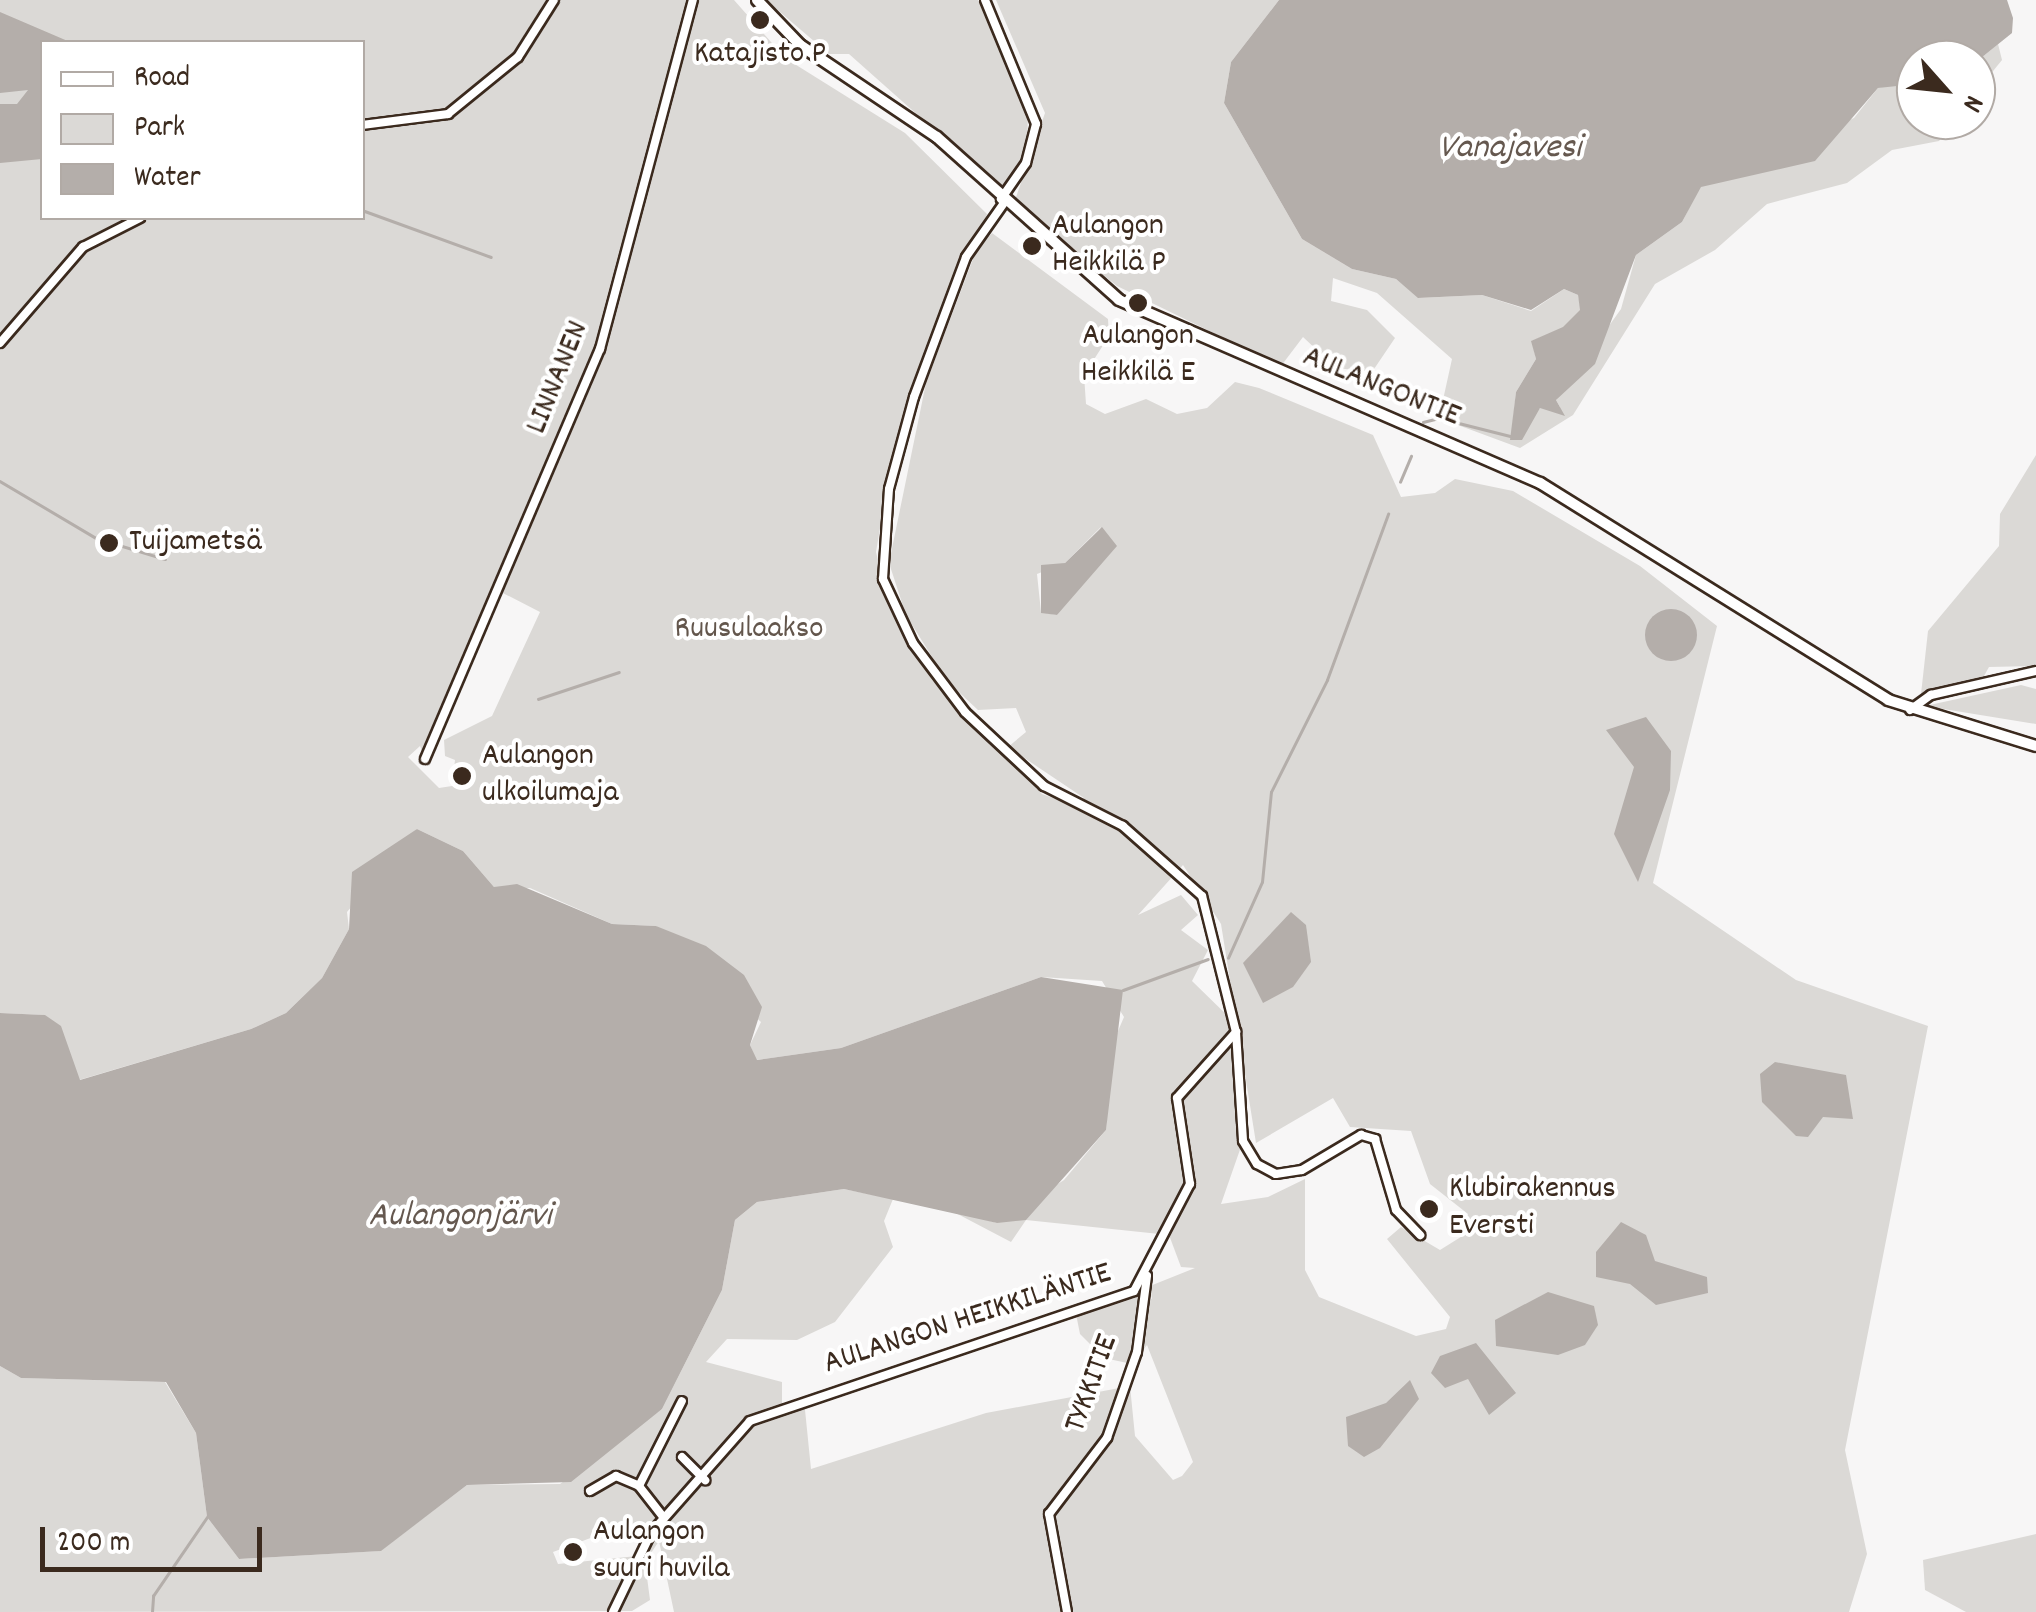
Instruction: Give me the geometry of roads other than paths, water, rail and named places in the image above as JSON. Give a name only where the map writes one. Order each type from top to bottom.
[{"type":"street","points":[[365,126],[448,114],[518,57],[554,0]]},
{"type":"street","name":"LINNANEN","points":[[425,759],[600,349],[693,0]]},
{"type":"street","name":"AULANGONTIE","points":[[756,0],[800,45],[937,137],[1002,201],[1119,300],[1540,483],[1910,710],[2036,746]]},
{"type":"street","points":[[985,0],[1036,124],[1026,163],[966,257],[914,398],[884,520],[883,579],[913,642],[964,712],[1044,786],[1123,826],[1202,896],[1236,1032],[1244,1141],[1257,1164],[1276,1174],[1302,1170],[1361,1135],[1375,1139],[1396,1210],[1420,1235]]},
{"type":"street","points":[[0,344],[83,248],[136,220]]},
{"type":"street","points":[[1910,710],[1931,695],[2036,671]]},
{"type":"street","name":"AULANGON HEIKKILÄNTIE","points":[[614,1612],[651,1534],[704,1480],[750,1421],[1115,1302],[1147,1276],[1190,1184],[1177,1098],[1236,1032]]},
{"type":"street","name":"TYKKITIE","points":[[1067,1612],[1049,1514],[1107,1438],[1137,1351],[1147,1276]]},
{"type":"street","points":[[640,1486],[682,1400]]},
{"type":"street","points":[[682,1457],[704,1480]]},
{"type":"street","points":[[590,1492],[616,1476],[640,1486],[664,1518]]},
{"type":"water","name":"Vanajavesi","points":[[1279,0],[2007,0],[2013,18],[2012,33],[1996,46],[1996,40],[1896,40],[1896,86],[1878,88],[1815,161],[1701,187],[1682,222],[1636,255],[1595,364],[1556,400],[1565,416],[1540,408],[1522,440],[1510,440],[1516,392],[1536,359],[1531,341],[1563,327],[1580,310],[1578,295],[1564,289],[1531,310],[1482,295],[1418,298],[1396,279],[1352,269],[1302,239],[1224,103],[1231,62]]},
{"type":"water","points":[[0,12],[65,40],[40,40],[40,159],[0,163],[0,104],[17,104],[28,90],[0,93]]},
{"type":"water","points":[[1102,527],[1117,546],[1057,615],[1041,613],[1041,565],[1065,563]]},
{"type":"water","points":[[1671,609],[1690,616],[1697,635],[1690,654],[1671,661],[1652,654],[1645,635],[1652,616]]},
{"type":"water","points":[[1646,717],[1671,751],[1670,790],[1638,882],[1614,834],[1634,767],[1606,730]]},
{"type":"water","name":"Aulangonjärvi","points":[[417,829],[463,851],[494,887],[517,884],[612,924],[656,926],[706,946],[744,975],[762,1007],[750,1045],[757,1060],[841,1048],[1041,977],[1123,990],[1106,1130],[1026,1220],[997,1223],[844,1189],[757,1202],[735,1220],[722,1290],[662,1409],[571,1482],[467,1485],[381,1551],[239,1559],[207,1517],[196,1433],[166,1382],[21,1378],[0,1366],[0,1013],[45,1015],[61,1026],[80,1080],[251,1029],[286,1013],[322,978],[349,929],[352,872]]},
{"type":"water","points":[[1291,912],[1306,925],[1311,962],[1293,987],[1263,1003],[1243,963]]},
{"type":"water","points":[[1775,1062],[1846,1075],[1853,1119],[1823,1117],[1808,1137],[1796,1136],[1762,1102],[1760,1074]]},
{"type":"water","points":[[1621,1222],[1646,1235],[1655,1261],[1707,1277],[1708,1293],[1656,1305],[1630,1284],[1596,1277],[1596,1252]]},
{"type":"water","points":[[1548,1292],[1594,1306],[1598,1325],[1585,1345],[1558,1355],[1496,1346],[1495,1320]]},
{"type":"water","points":[[1476,1343],[1516,1393],[1489,1415],[1468,1379],[1445,1388],[1431,1373],[1440,1356]]},
{"type":"water","points":[[1410,1380],[1419,1399],[1380,1448],[1364,1457],[1348,1446],[1346,1417],[1386,1403]]},
{"type":"waterway","points":[[365,211],[491,257]]},
{"type":"waterway","points":[[1423,422],[1439,418],[1510,436]]},
{"type":"waterway","points":[[1400,482],[1411,456]]},
{"type":"waterway","points":[[0,481],[96,538],[165,559]]},
{"type":"waterway","points":[[1228,958],[1262,882],[1271,792],[1327,680],[1388,514]]},
{"type":"waterway","points":[[538,699],[619,672]]},
{"type":"waterway","points":[[1123,990],[1208,959]]},
{"type":"waterway","points":[[152,1612],[153,1596],[207,1517]]},
{"type":"place","name":"Katajisto P","points":[[760,20]]},
{"type":"place","name":"Aulangon Heikkilä P","points":[[1032,246]]},
{"type":"place","name":"Aulangon Heikkilä E","points":[[1138,303]]},
{"type":"place","name":"Tuijametsä","points":[[109,543]]},
{"type":"place","name":"Aulangon ulkoilumaja","points":[[462,776]]},
{"type":"place","name":"Klubirakennus Eversti","points":[[1429,1209]]},
{"type":"place","name":"Aulangon suuri huvila","points":[[573,1552]]},
{"type":"park label","name":"Ruusulaakso","points":[[749,630]]}]
